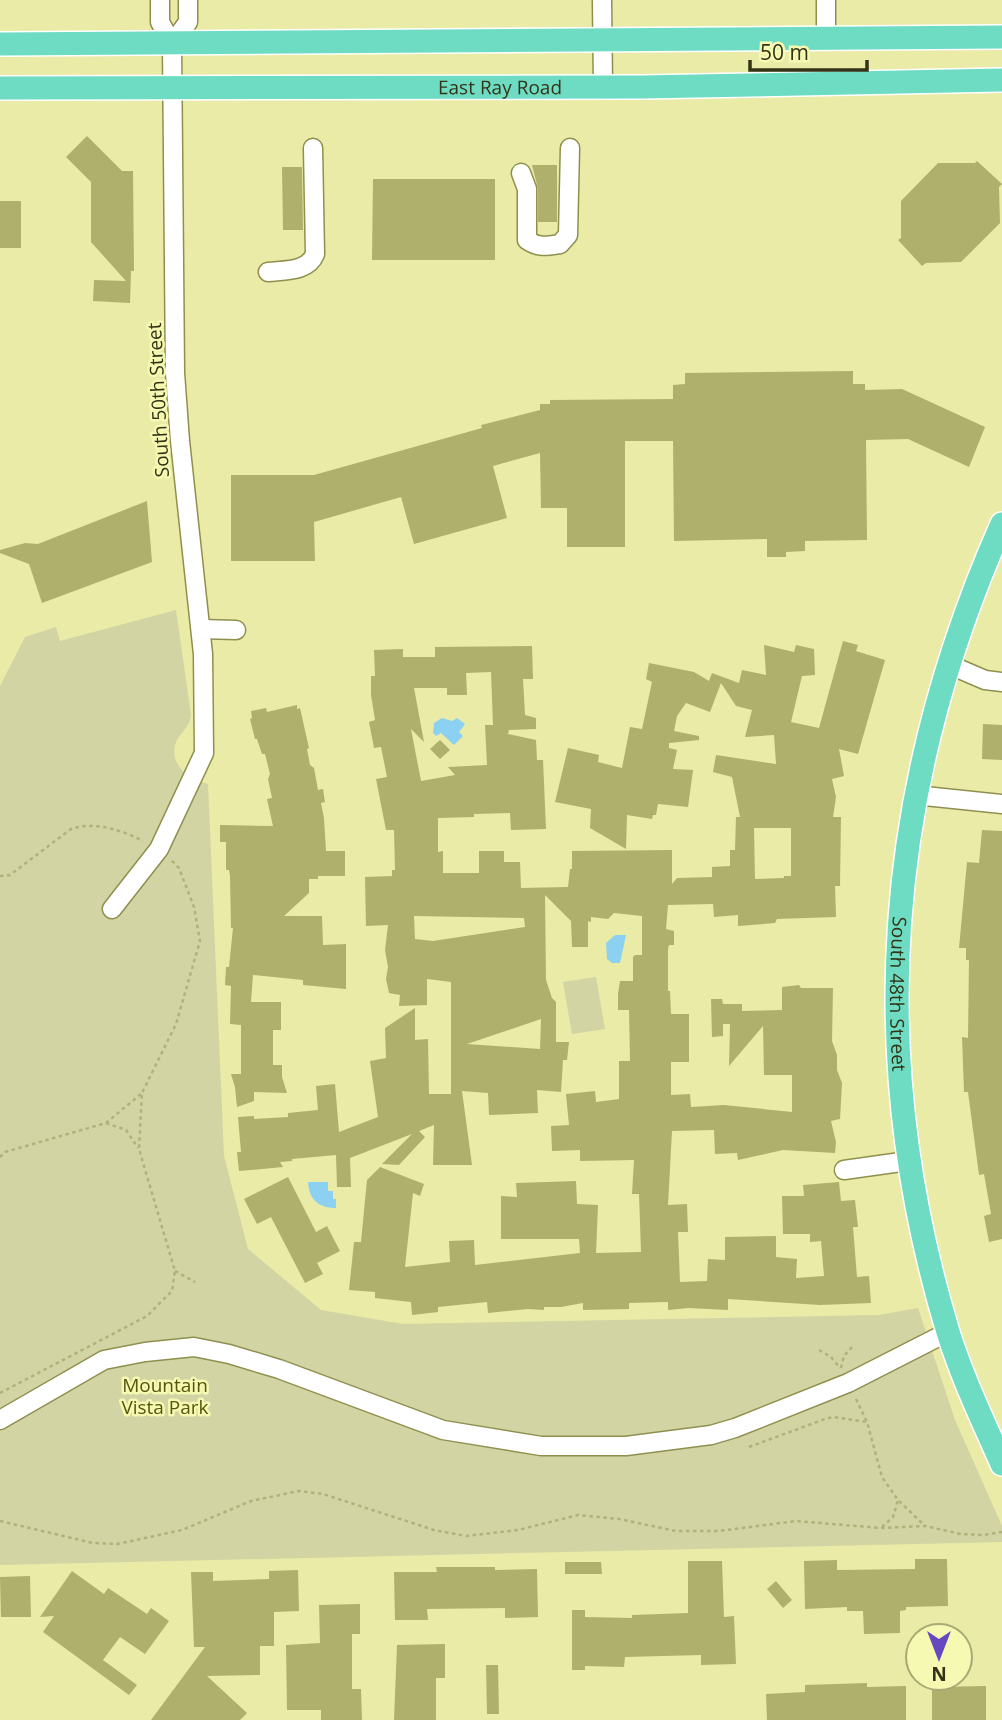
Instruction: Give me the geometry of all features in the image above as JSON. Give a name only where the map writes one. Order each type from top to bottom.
[{"type":"main road","points":[[0,44],[1002,37]]},
{"type":"main road","name":"East Ray Road","points":[[0,88],[172,78],[603,87],[1002,80]]},
{"type":"main road","name":"South 48th Street","points":[[1002,524],[975,589],[950,664],[915,795],[904,867],[896,964],[897,1047],[908,1161],[917,1209],[948,1332],[964,1377],[1002,1464]]},
{"type":"street","name":"South 50th Street","points":[[159,849],[204,752],[201,629],[175,373],[172,44],[160,22],[160,0]]},
{"type":"street","name":"South 50th Street","points":[[172,44],[188,22],[188,0]]},
{"type":"street","points":[[602,0],[603,87]]},
{"type":"street","points":[[826,0],[826,39]]},
{"type":"street","points":[[268,272],[303,268],[313,260],[313,148]]},
{"type":"street","points":[[521,173],[527,189],[527,240],[535,246],[560,244],[568,234],[570,148]]},
{"type":"street","points":[[201,629],[236,630]]},
{"type":"street","points":[[950,664],[985,680],[1002,682]]},
{"type":"street","points":[[915,795],[1002,803]]},
{"type":"street","points":[[112,909],[159,849]]},
{"type":"street","points":[[844,1170],[908,1161]]},
{"type":"street","points":[[0,1420],[104,1360],[194,1347],[279,1369],[443,1430],[541,1446],[626,1446],[711,1435],[735,1427],[848,1383],[948,1332]]},
{"type":"path","points":[[0,876],[10,875],[71,829],[80,826],[108,828],[127,833],[159,849],[179,868],[194,908],[200,941],[176,1024],[142,1093],[139,1149]]},
{"type":"path","points":[[0,1157],[5,1152],[106,1123],[142,1093]]},
{"type":"path","points":[[0,1393],[147,1316],[172,1291],[175,1270],[139,1149],[126,1130],[106,1123]]},
{"type":"path","points":[[175,1270],[195,1282]]},
{"type":"path","points":[[819,1350],[831,1357],[841,1368],[844,1356],[852,1347]]},
{"type":"path","points":[[855,1397],[867,1422],[882,1477],[898,1500],[925,1526]]},
{"type":"path","points":[[749,1447],[833,1417],[867,1422]]},
{"type":"path","points":[[0,1521],[93,1543],[117,1544],[182,1530],[251,1501],[299,1491],[323,1494],[434,1530],[466,1536],[518,1530],[578,1515],[619,1519],[676,1531],[719,1531],[796,1521],[881,1528],[925,1526],[961,1534],[1002,1532]]},
{"type":"path","points":[[881,1528],[893,1517],[898,1500]]},
{"type":"green space","name":"Mountain Vista Park","points":[[176,610],[191,715],[175,745],[174,753],[178,766],[183,771],[208,784],[224,1156],[248,1249],[321,1310],[403,1324],[879,1315],[918,1308],[955,1420],[1002,1526],[1002,1542],[0,1565],[0,686],[25,637],[56,627],[60,641]]},
{"type":"green space","points":[[596,977],[605,1029],[572,1034],[563,982]]},
{"type":"water","points":[[442,718],[452,721],[457,718],[465,724],[459,732],[463,736],[454,745],[441,733],[436,736],[433,733],[434,723]]},
{"type":"water","points":[[615,935],[626,935],[620,963],[612,963],[607,959],[606,943]]},
{"type":"water","points":[[308,1182],[328,1182],[328,1191],[333,1191],[333,1199],[336,1199],[336,1208],[316,1202],[310,1194]]},
{"type":"building","points":[[87,136],[122,171],[133,171],[134,271],[131,271],[130,303],[93,301],[94,280],[126,281],[91,242],[91,182],[66,157]]},
{"type":"building","points":[[977,161],[1002,184],[999,187],[1000,223],[961,262],[926,263],[922,266],[898,240],[901,238],[901,201],[938,163]]},
{"type":"building","points":[[532,165],[557,165],[557,222],[538,222],[538,189]]},
{"type":"building","points":[[282,167],[302,167],[303,230],[283,230]]},
{"type":"building","points":[[373,179],[495,179],[495,260],[372,260]]},
{"type":"building","points":[[0,201],[21,201],[21,248],[0,248]]},
{"type":"building","points":[[853,371],[853,384],[865,384],[865,390],[902,389],[985,427],[969,467],[908,439],[866,440],[867,540],[805,541],[805,551],[786,552],[786,557],[767,557],[767,539],[674,541],[673,441],[625,441],[625,547],[567,547],[567,508],[541,508],[540,453],[493,466],[507,518],[414,544],[401,497],[314,522],[315,561],[231,561],[231,475],[314,475],[540,410],[540,404],[550,404],[550,400],[673,399],[673,385],[685,384],[685,373]]},
{"type":"building","points":[[147,501],[152,562],[42,603],[29,564],[0,553],[0,550],[25,543],[38,544]]},
{"type":"building","points":[[843,641],[858,645],[856,651],[885,660],[858,754],[839,749],[844,776],[832,779],[836,797],[833,817],[841,817],[840,886],[835,886],[836,917],[777,919],[775,923],[738,926],[738,915],[714,917],[713,904],[668,905],[666,929],[674,931],[674,945],[669,945],[668,949],[671,1014],[689,1014],[689,1062],[671,1062],[671,1095],[690,1094],[691,1107],[724,1105],[792,1112],[792,1075],[764,1075],[763,1026],[729,1066],[730,1024],[723,1024],[723,1036],[712,1037],[711,999],[722,999],[723,1004],[742,1004],[742,1011],[782,1010],[782,987],[799,985],[801,988],[833,988],[832,1041],[842,1083],[840,1119],[831,1121],[836,1142],[835,1153],[783,1150],[738,1160],[737,1153],[715,1154],[714,1130],[672,1131],[668,1205],[687,1204],[688,1232],[678,1232],[680,1282],[707,1281],[708,1259],[725,1260],[725,1237],[776,1236],[776,1257],[797,1259],[796,1278],[824,1276],[821,1241],[810,1242],[810,1234],[783,1234],[782,1196],[804,1196],[803,1185],[839,1182],[841,1201],[855,1200],[858,1227],[853,1227],[857,1277],[869,1276],[871,1303],[820,1305],[728,1299],[728,1310],[668,1310],[668,1302],[629,1303],[629,1309],[583,1310],[583,1303],[544,1307],[544,1310],[488,1313],[487,1302],[438,1307],[438,1312],[412,1315],[411,1302],[375,1298],[375,1292],[349,1290],[354,1242],[361,1242],[367,1180],[380,1167],[424,1184],[420,1196],[413,1193],[405,1267],[450,1262],[449,1241],[474,1240],[475,1265],[580,1253],[579,1239],[501,1239],[501,1196],[517,1197],[516,1183],[576,1181],[577,1204],[598,1205],[596,1253],[641,1252],[639,1194],[632,1194],[634,1160],[580,1161],[580,1150],[552,1151],[551,1126],[569,1125],[566,1094],[595,1091],[596,1102],[619,1099],[619,1061],[630,1061],[629,1010],[618,1010],[618,994],[620,981],[633,981],[633,957],[642,955],[642,916],[614,913],[608,919],[591,917],[591,922],[588,921],[588,947],[572,947],[571,921],[545,895],[546,980],[556,1002],[556,1042],[569,1042],[567,1060],[563,1060],[561,1092],[537,1090],[538,1113],[489,1115],[488,1093],[462,1091],[472,1165],[433,1165],[434,1125],[419,1131],[425,1137],[399,1165],[382,1164],[412,1134],[350,1158],[351,1187],[337,1187],[336,1155],[280,1162],[283,1167],[239,1171],[237,1152],[241,1152],[238,1117],[288,1117],[288,1113],[318,1110],[316,1086],[335,1084],[339,1132],[378,1117],[370,1061],[386,1058],[385,1028],[415,1008],[415,1040],[428,1039],[429,1094],[451,1094],[451,982],[427,979],[427,1005],[399,1006],[400,995],[389,993],[386,979],[388,925],[366,926],[365,877],[392,876],[392,870],[395,870],[394,830],[386,830],[376,779],[387,777],[381,747],[374,748],[369,722],[375,720],[371,695],[371,676],[375,676],[374,650],[403,649],[403,657],[435,657],[435,647],[532,646],[533,679],[523,679],[525,715],[536,718],[536,729],[509,730],[508,734],[536,740],[537,760],[543,760],[546,829],[511,830],[510,813],[438,818],[438,852],[443,851],[443,873],[479,873],[479,851],[504,851],[504,862],[520,862],[521,888],[568,887],[572,851],[672,850],[672,884],[677,878],[712,877],[712,867],[730,866],[730,850],[735,850],[736,817],[740,817],[732,777],[713,772],[716,755],[776,764],[774,735],[745,737],[752,710],[736,706],[721,683],[710,712],[686,703],[677,716],[674,731],[699,736],[699,740],[669,743],[669,748],[677,750],[673,769],[693,770],[688,807],[658,804],[656,815],[653,815],[652,819],[627,815],[626,849],[590,828],[591,809],[555,802],[568,748],[599,755],[598,762],[622,768],[630,727],[642,729],[652,682],[646,679],[649,663],[694,672],[709,681],[712,673],[739,683],[742,670],[766,675],[764,645],[794,652],[796,645],[814,649],[815,675],[802,676],[791,722],[819,728]],"holes":[[[491,672],[493,725],[485,725],[487,765],[448,767],[455,775],[421,781],[411,729],[424,742],[414,688],[447,688],[447,695],[467,695],[466,673]],[[754,828],[791,828],[791,876],[755,879]],[[414,916],[524,918],[525,927],[433,941],[415,939]],[[541,1019],[540,1049],[467,1044]]]},
{"type":"building","points":[[297,705],[309,748],[310,765],[314,768],[318,790],[323,789],[325,802],[321,803],[326,851],[345,851],[345,876],[318,876],[318,879],[309,879],[309,893],[284,916],[322,916],[323,945],[346,944],[346,989],[303,985],[303,980],[253,975],[251,1002],[281,1002],[281,1030],[273,1030],[273,1065],[282,1065],[282,1077],[287,1093],[254,1092],[254,1101],[237,1107],[231,1074],[241,1074],[241,1025],[230,1024],[231,986],[225,985],[233,928],[230,876],[229,870],[226,870],[226,842],[220,842],[220,825],[273,826],[267,799],[272,798],[268,779],[270,774],[265,754],[262,754],[255,739],[250,719],[251,711],[266,708],[267,712]]},
{"type":"building","points":[[983,724],[1002,725],[1002,760],[982,759]]},
{"type":"building","points":[[440,740],[450,750],[440,759],[430,749]]},
{"type":"building","points":[[982,830],[1002,831],[1002,1239],[989,1242],[984,1216],[991,1214],[984,1174],[979,1175],[968,1092],[964,1092],[962,1037],[968,1038],[969,960],[966,960],[966,948],[959,948],[967,862],[979,863]]},
{"type":"building","points":[[288,1177],[316,1232],[327,1226],[340,1251],[317,1263],[323,1274],[305,1283],[271,1217],[257,1224],[244,1199]]},
{"type":"building","points":[[915,1559],[947,1559],[948,1606],[906,1607],[906,1610],[900,1611],[900,1633],[864,1634],[863,1611],[847,1611],[847,1607],[805,1609],[804,1561],[837,1560],[837,1570],[915,1569]]},
{"type":"building","points":[[688,1561],[722,1561],[724,1617],[734,1616],[736,1664],[701,1665],[701,1655],[625,1657],[624,1667],[585,1666],[585,1670],[572,1670],[572,1610],[585,1610],[585,1617],[632,1618],[632,1615],[688,1613]]},
{"type":"building","points":[[565,1562],[601,1562],[602,1574],[565,1574]]},
{"type":"building","points":[[436,1567],[537,1569],[538,1617],[505,1618],[505,1608],[427,1609],[428,1620],[395,1620],[394,1572],[437,1572]]},
{"type":"building","points":[[298,1570],[299,1611],[274,1612],[274,1646],[260,1646],[260,1675],[207,1676],[247,1713],[240,1720],[151,1720],[205,1647],[194,1647],[191,1572],[213,1572],[213,1581],[269,1579],[269,1571]]},
{"type":"building","points":[[72,1571],[104,1594],[108,1588],[147,1614],[151,1608],[169,1621],[145,1654],[120,1637],[103,1660],[137,1685],[129,1695],[43,1632],[54,1616],[40,1617]]},
{"type":"building","points":[[30,1576],[31,1617],[1,1617],[0,1577]]},
{"type":"building","points":[[776,1581],[792,1600],[783,1608],[767,1589]]},
{"type":"building","points":[[360,1604],[360,1634],[352,1634],[352,1689],[361,1689],[362,1720],[321,1720],[321,1710],[287,1710],[286,1645],[320,1643],[319,1605]]},
{"type":"building","points":[[445,1644],[445,1678],[436,1678],[436,1720],[394,1720],[397,1645]]},
{"type":"building","points":[[486,1665],[498,1665],[499,1714],[487,1714]]},
{"type":"building","points":[[867,1683],[867,1687],[904,1686],[906,1720],[767,1720],[766,1694],[805,1692],[805,1685]]},
{"type":"building","points":[[974,1686],[986,1686],[986,1720],[932,1720],[932,1692],[974,1692]]}]
